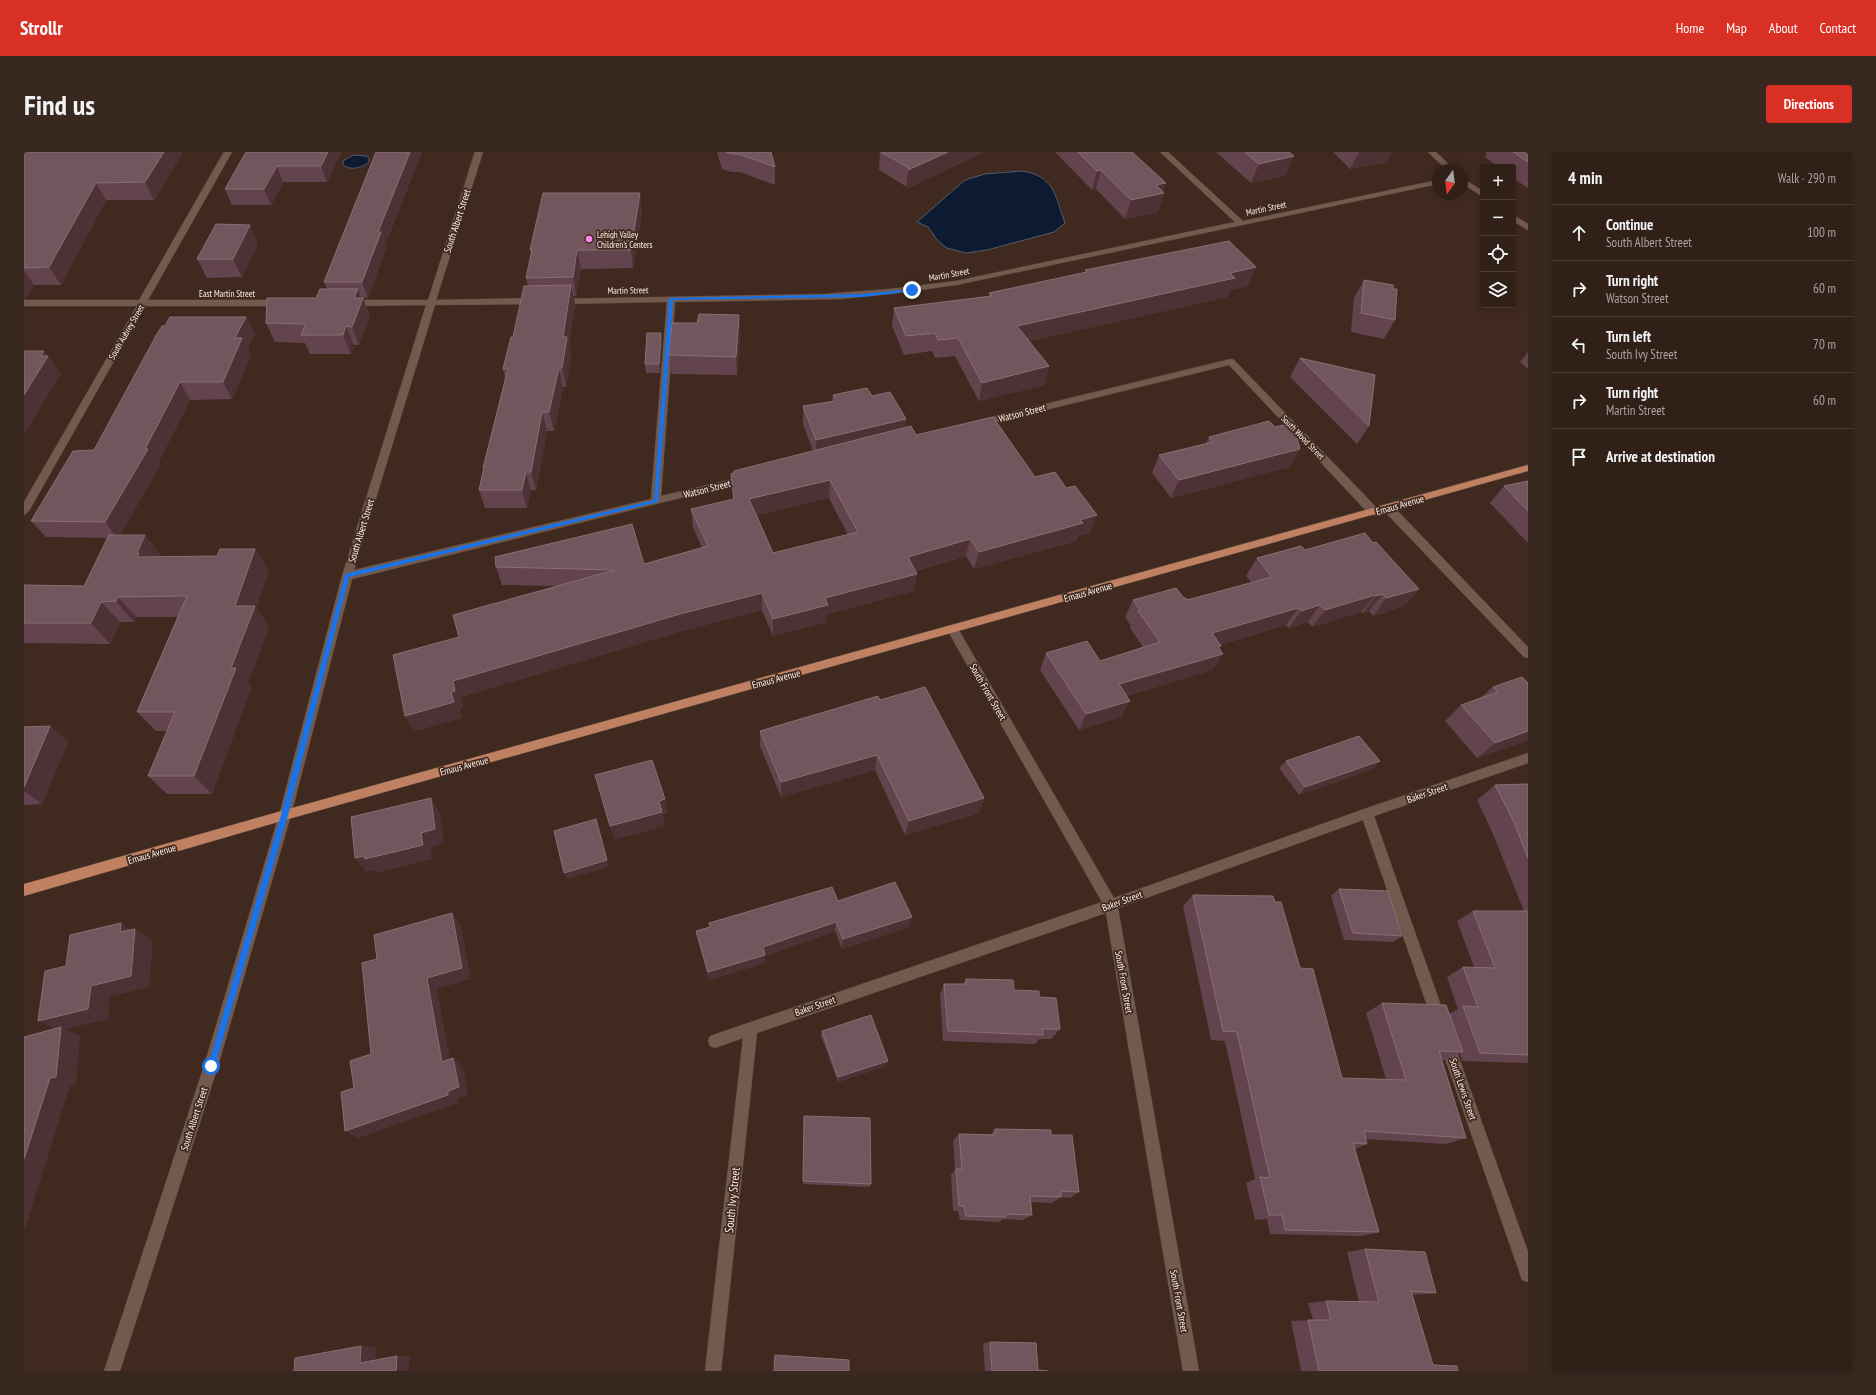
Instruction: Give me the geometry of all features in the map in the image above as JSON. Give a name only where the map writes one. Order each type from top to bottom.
[{"type":"main road","name":"Emaus Avenue","points":[[24,890],[285,815],[953,630],[1528,468]]},
{"type":"street","name":"South Aubrey Street","points":[[24,511],[228,152]]},
{"type":"street","name":"South Albert Street","points":[[112,1371],[211,1066],[285,815],[347,576],[430,303],[479,152]]},
{"type":"street","points":[[1164,152],[1241,224]]},
{"type":"street","points":[[1432,152],[1445,164]]},
{"type":"street","name":"Martin Street","points":[[430,303],[824,297],[912,290],[956,283],[1432,183]]},
{"type":"street","points":[[1468,184],[1480,193]]},
{"type":"street","points":[[1516,219],[1528,228]]},
{"type":"street","points":[[656,501],[671,299]]},
{"type":"street","name":"East Martin Street","points":[[24,303],[290,303]]},
{"type":"street","points":[[337,303],[430,303]]},
{"type":"street","name":"Watson Street","points":[[967,426],[1231,362]]},
{"type":"street","name":"South Wood Street","points":[[1231,362],[1374,512]]},
{"type":"street","name":"Watson Street","points":[[347,576],[757,477]]},
{"type":"street","points":[[1388,508],[1528,654]]},
{"type":"street","name":"South Front Street","points":[[953,630],[1111,905],[1191,1371]]},
{"type":"street","name":"Baker Street","points":[[715,1041],[1111,905],[1528,758]]},
{"type":"street","name":"South Lewis Street","points":[[1366,814],[1528,1274]]},
{"type":"street","name":"South Ivy Street","points":[[714,1371],[751,1028]]},
{"type":"water","points":[[353,155],[366,156],[369,158],[369,162],[356,168],[349,168],[343,165],[343,161]]},
{"type":"water","points":[[1022,171],[1041,177],[1056,196],[1065,223],[1054,232],[987,250],[966,253],[947,248],[938,241],[928,227],[917,222],[965,180],[985,174]]},
{"type":"building","points":[[24,152],[164,152],[145,182],[96,183],[49,267],[24,268]]},
{"type":"building","points":[[246,152],[328,152],[321,166],[277,166],[264,189],[225,189]]},
{"type":"building","points":[[376,152],[410,152],[378,232],[381,232],[362,282],[324,282]]},
{"type":"building","points":[[726,152],[771,152],[775,167],[739,154]]},
{"type":"building","points":[[881,152],[948,152],[908,170],[909,168]]},
{"type":"building","points":[[1078,152],[1132,152],[1166,183],[1156,185],[1164,193],[1131,200],[1101,170],[1097,171]]},
{"type":"building","points":[[1245,152],[1289,152],[1294,156],[1259,164]]},
{"type":"building","points":[[1513,152],[1528,152],[1528,162]]},
{"type":"building","name":"Lehigh Valley Children's Centers","points":[[543,193],[640,193],[631,250],[577,250],[573,277],[526,278],[532,250],[530,250]]},
{"type":"building","points":[[216,224],[250,225],[233,259],[197,259]]},
{"type":"building","points":[[1229,241],[1256,267],[1230,273],[1235,278],[1017,326],[1049,366],[982,383],[958,338],[938,340],[935,333],[906,336],[894,308],[992,296],[989,293],[1087,272],[1085,270]]},
{"type":"building","points":[[1364,280],[1393,285],[1393,289],[1397,289],[1395,320],[1361,313]]},
{"type":"building","points":[[571,285],[563,337],[567,337],[562,368],[559,368],[549,412],[542,412],[531,472],[526,472],[522,490],[479,490],[484,467],[483,468],[508,369],[503,369],[511,337],[513,337],[524,286]]},
{"type":"building","points":[[320,289],[358,289],[354,298],[363,298],[352,327],[346,326],[343,335],[301,335],[306,324],[266,323],[267,298],[316,298]]},
{"type":"building","points":[[699,314],[739,315],[736,357],[669,355],[672,323],[697,323]]},
{"type":"building","points":[[170,317],[246,317],[235,338],[242,338],[223,382],[180,382],[145,449],[148,449],[105,522],[31,521],[73,451],[94,450],[157,334],[162,326],[165,326]]},
{"type":"building","points":[[647,333],[661,333],[659,364],[645,364]]},
{"type":"building","points":[[24,351],[44,351],[41,356],[48,356],[24,395]]},
{"type":"building","points":[[1300,358],[1375,375],[1369,426]]},
{"type":"building","points":[[867,388],[872,396],[890,392],[906,419],[816,440],[803,406],[836,401],[833,395]]},
{"type":"building","points":[[993,417],[1035,477],[1055,472],[1066,488],[1075,486],[1097,515],[1080,520],[1083,523],[979,552],[970,539],[908,557],[917,574],[825,598],[828,605],[773,619],[762,593],[680,614],[453,681],[455,691],[451,692],[454,702],[405,716],[393,655],[459,637],[453,615],[615,570],[496,567],[495,557],[632,524],[644,564],[708,546],[691,509],[734,499],[731,474],[734,473],[734,471],[911,426],[916,435]],"holes":[[[830,480],[858,532],[773,553],[749,499]]]},
{"type":"building","points":[[1269,421],[1275,427],[1293,423],[1300,449],[1179,480],[1159,455],[1213,442],[1209,437]]},
{"type":"building","points":[[1528,481],[1528,511],[1504,486]]},
{"type":"building","points":[[1365,533],[1373,543],[1376,542],[1419,589],[1386,598],[1383,594],[1375,595],[1325,610],[1320,605],[1301,611],[1298,608],[1212,633],[1221,646],[1218,647],[1223,654],[1119,684],[1130,701],[1086,714],[1046,653],[1087,641],[1100,661],[1160,642],[1138,611],[1140,610],[1133,600],[1176,588],[1187,600],[1272,577],[1257,558],[1301,546],[1305,550]]},
{"type":"building","points":[[109,535],[145,535],[137,553],[139,553],[137,557],[217,556],[220,549],[255,549],[235,606],[255,606],[231,668],[236,668],[194,776],[148,776],[175,712],[137,712],[187,596],[118,597],[116,601],[101,602],[91,623],[24,623],[24,585],[84,586]]},
{"type":"building","points":[[1522,677],[1528,683],[1528,731],[1495,743],[1461,705],[1498,692],[1493,687]]},
{"type":"building","points":[[925,687],[984,798],[909,821],[877,755],[781,782],[760,731],[878,696],[880,700]]},
{"type":"building","points":[[50,726],[24,787],[24,727]]},
{"type":"building","points":[[1359,736],[1380,761],[1305,787],[1286,761]]},
{"type":"building","points":[[652,760],[665,799],[659,801],[662,812],[610,826],[595,775]]},
{"type":"building","points":[[1528,784],[1528,858],[1513,820],[1495,785]]},
{"type":"building","points":[[431,798],[435,829],[421,833],[423,845],[365,859],[364,856],[355,858],[351,817]]},
{"type":"building","points":[[596,819],[607,860],[564,873],[554,831]]},
{"type":"building","points":[[895,882],[912,917],[843,939],[836,922],[763,947],[765,955],[708,972],[696,931],[710,927],[709,923],[832,887],[838,901]]},
{"type":"building","points":[[1339,889],[1388,891],[1402,936],[1353,933]]},
{"type":"building","points":[[1193,895],[1273,896],[1275,902],[1281,902],[1300,968],[1313,969],[1342,1078],[1406,1080],[1382,1003],[1446,1005],[1463,1052],[1439,1051],[1466,1138],[1364,1131],[1367,1144],[1353,1143],[1379,1232],[1285,1230],[1282,1215],[1269,1215],[1260,1177],[1270,1178],[1237,1032],[1223,1031]]},
{"type":"building","points":[[1473,911],[1528,911],[1528,1055],[1480,1053],[1463,1006],[1478,1007],[1463,967],[1495,968]]},
{"type":"building","points":[[452,913],[462,968],[427,978],[442,1062],[453,1058],[459,1087],[448,1091],[448,1095],[345,1131],[341,1092],[354,1088],[350,1061],[371,1054],[362,963],[377,959],[374,935]]},
{"type":"building","points":[[121,923],[120,932],[135,929],[131,976],[91,986],[88,1009],[38,1021],[45,971],[66,966],[70,935]]},
{"type":"building","points":[[966,979],[1013,980],[1014,990],[1039,991],[1039,997],[1056,998],[1060,1029],[1042,1029],[1043,1035],[948,1031],[944,984],[966,984]]},
{"type":"building","points":[[871,1015],[888,1061],[838,1077],[822,1031]]},
{"type":"building","points":[[61,1027],[56,1077],[50,1078],[24,1159],[24,1037]]},
{"type":"building","points":[[804,1116],[870,1118],[871,1184],[803,1181]]},
{"type":"building","points":[[995,1129],[1051,1130],[1051,1135],[1072,1135],[1079,1192],[1061,1191],[1061,1197],[1030,1196],[1032,1215],[1006,1214],[1006,1217],[966,1216],[964,1206],[959,1206],[956,1169],[962,1169],[959,1134],[995,1135]]},
{"type":"building","points":[[1365,1249],[1425,1252],[1436,1293],[1411,1291],[1433,1365],[1457,1366],[1458,1371],[1319,1371],[1308,1320],[1331,1320],[1326,1301],[1379,1302]]},
{"type":"building","points":[[990,1342],[1036,1343],[1038,1370],[1048,1371],[992,1371]]},
{"type":"building","points":[[361,1346],[360,1363],[397,1356],[396,1371],[294,1371],[295,1358]]},
{"type":"building","points":[[775,1355],[849,1360],[849,1371],[774,1371]]},
{"type":"place","name":"Lehigh Valley Children's Centers","points":[[589,239]]},
{"type":"route","points":[[211,1066],[285,815],[347,576],[656,501],[671,299],[824,297],[912,290]]}]
